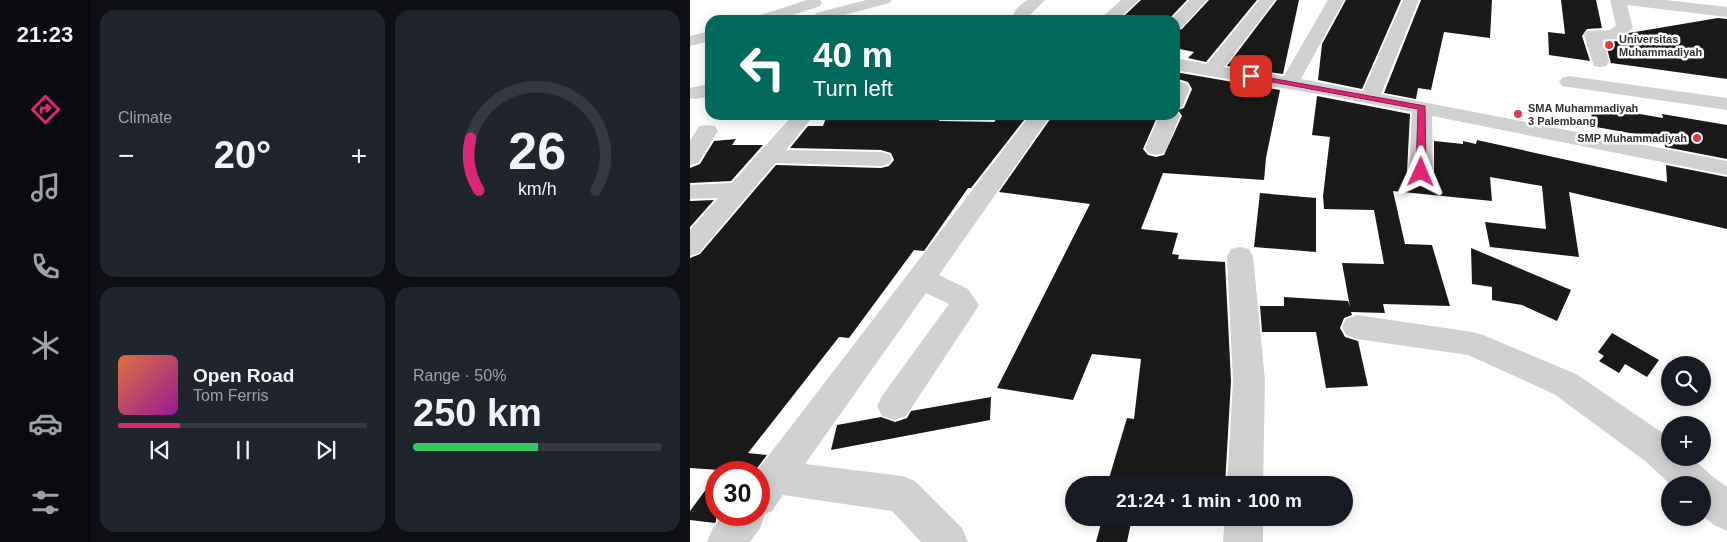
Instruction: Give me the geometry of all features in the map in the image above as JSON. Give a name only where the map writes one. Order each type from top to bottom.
[{"type":"street","points":[[790,15],[884,0]]},
{"type":"street","points":[[1020,15],[1037,0]]},
{"type":"street","points":[[1113,15],[1131,0]]},
{"type":"street","points":[[1180,19],[1199,0]]},
{"type":"street","points":[[1212,70],[1267,0]]},
{"type":"street","points":[[1290,82],[1336,0]]},
{"type":"street","points":[[1370,98],[1411,0]]},
{"type":"street","points":[[1600,62],[1593,36],[1613,35],[1625,28],[1618,0]]},
{"type":"street","points":[[1627,0],[1727,12]]},
{"type":"street","points":[[690,41],[705,37]]},
{"type":"street","points":[[1180,65],[1290,82],[1727,168]]},
{"type":"street","points":[[1569,82],[1727,104]]},
{"type":"street","points":[[1421,172],[1422,108]]},
{"type":"street","points":[[690,247],[800,120]]},
{"type":"street","points":[[770,483],[1037,120]]},
{"type":"street","points":[[1156,148],[1168,120]]},
{"type":"street","points":[[690,158],[707,131]]},
{"type":"street","points":[[769,156],[881,159]]},
{"type":"street","points":[[690,192],[741,190]]},
{"type":"street","points":[[1240,256],[1249,381],[1245,476]]},
{"type":"street","points":[[894,406],[964,305],[958,296],[920,278]]},
{"type":"street","points":[[1358,327],[1472,344],[1565,384],[1658,450],[1687,476]]},
{"type":"street","points":[[770,488],[902,494],[948,542]]},
{"type":"street","points":[[1711,498],[1727,512]]},
{"type":"street","points":[[726,542],[738,526]]},
{"type":"street","points":[[1243,542],[1244,526]]},
{"type":"building","points":[[1141,0],[1187,0],[1173,15],[1125,15]]},
{"type":"building","points":[[1209,0],[1257,0],[1206,62],[1188,58],[1194,52],[1180,49],[1180,30]]},
{"type":"building","points":[[1277,0],[1299,0],[1283,74],[1227,66]]},
{"type":"building","points":[[1346,0],[1401,0],[1362,89],[1318,80],[1322,44]]},
{"type":"building","points":[[1421,0],[1492,0],[1490,38],[1444,32],[1431,90],[1418,88],[1416,99],[1384,93]]},
{"type":"building","points":[[1561,0],[1596,0],[1602,28],[1587,29],[1582,36],[1590,61],[1549,55],[1548,32],[1565,34]]},
{"type":"building","points":[[1718,18],[1727,19],[1727,79],[1611,63],[1605,42],[1619,41],[1629,33]]},
{"type":"building","points":[[1180,73],[1280,90],[1266,158],[1264,180],[1163,173],[1141,229],[1178,233],[1172,254],[1179,255],[1178,259],[1225,262],[1231,381],[1226,476],[1110,476],[1127,418],[1134,419],[1141,359],[1092,354],[1073,400],[997,388],[1090,204],[999,192],[1049,120],[1156,120],[1143,149],[1148,155],[1156,157],[1164,155],[1182,116],[1180,109],[1184,108],[1192,89],[1188,82],[1180,80]]},
{"type":"building","points":[[1317,96],[1410,114],[1407,172],[1412,178],[1421,181],[1429,179],[1434,173],[1434,141],[1463,144],[1463,141],[1476,144],[1477,140],[1667,182],[1666,165],[1727,177],[1727,229],[1569,192],[1579,257],[1490,247],[1485,222],[1546,229],[1542,186],[1490,177],[1492,201],[1393,191],[1405,244],[1432,245],[1450,306],[1383,304],[1385,313],[1351,312],[1352,315],[1344,318],[1340,328],[1345,337],[1358,341],[1368,386],[1326,388],[1316,332],[1262,332],[1260,306],[1284,306],[1284,297],[1348,301],[1350,307],[1342,263],[1384,264],[1374,210],[1324,209],[1323,196],[1330,137],[1312,135]]},
{"type":"building","points":[[1593,106],[1663,118],[1662,114],[1727,125],[1727,159],[1665,147],[1664,139],[1590,126]]},
{"type":"building","points":[[825,120],[994,122],[996,120],[1024,120],[971,188],[968,188],[924,251],[914,250],[849,338],[839,337],[748,453],[767,455],[762,461],[705,461],[705,469],[690,468],[690,258],[700,254],[776,165],[881,168],[889,166],[894,160],[891,153],[881,150],[790,148],[808,126],[823,126]]},
{"type":"building","points":[[736,139],[732,145],[763,145],[731,181],[690,183],[690,168],[700,164],[714,141]]},
{"type":"building","points":[[1260,193],[1316,198],[1316,252],[1254,247]]},
{"type":"building","points":[[714,200],[690,227],[690,201]]},
{"type":"building","points":[[1471,248],[1571,290],[1557,321],[1522,305],[1492,300],[1492,287],[1472,284]]},
{"type":"building","points":[[1612,333],[1659,360],[1647,377],[1625,364],[1619,373],[1599,361],[1604,356],[1598,352]]},
{"type":"building","points":[[991,397],[990,420],[831,450],[837,425],[881,417],[895,422],[907,418],[911,411]]},
{"type":"building","points":[[705,491],[705,522],[690,520],[690,511]]},
{"type":"building","points":[[1100,526],[1130,526],[1127,542],[1096,542]]},
{"type":"place","name":"Universitas Muhammadiyah","points":[[1609,45]]},
{"type":"place","name":"SMA Muhammadiyah 3 Palembang","points":[[1518,114]]},
{"type":"place","name":"SMP Muhammadiyah","points":[[1697,138]]},
{"type":"route","points":[[1251,76],[1422,108],[1421,172]]}]
